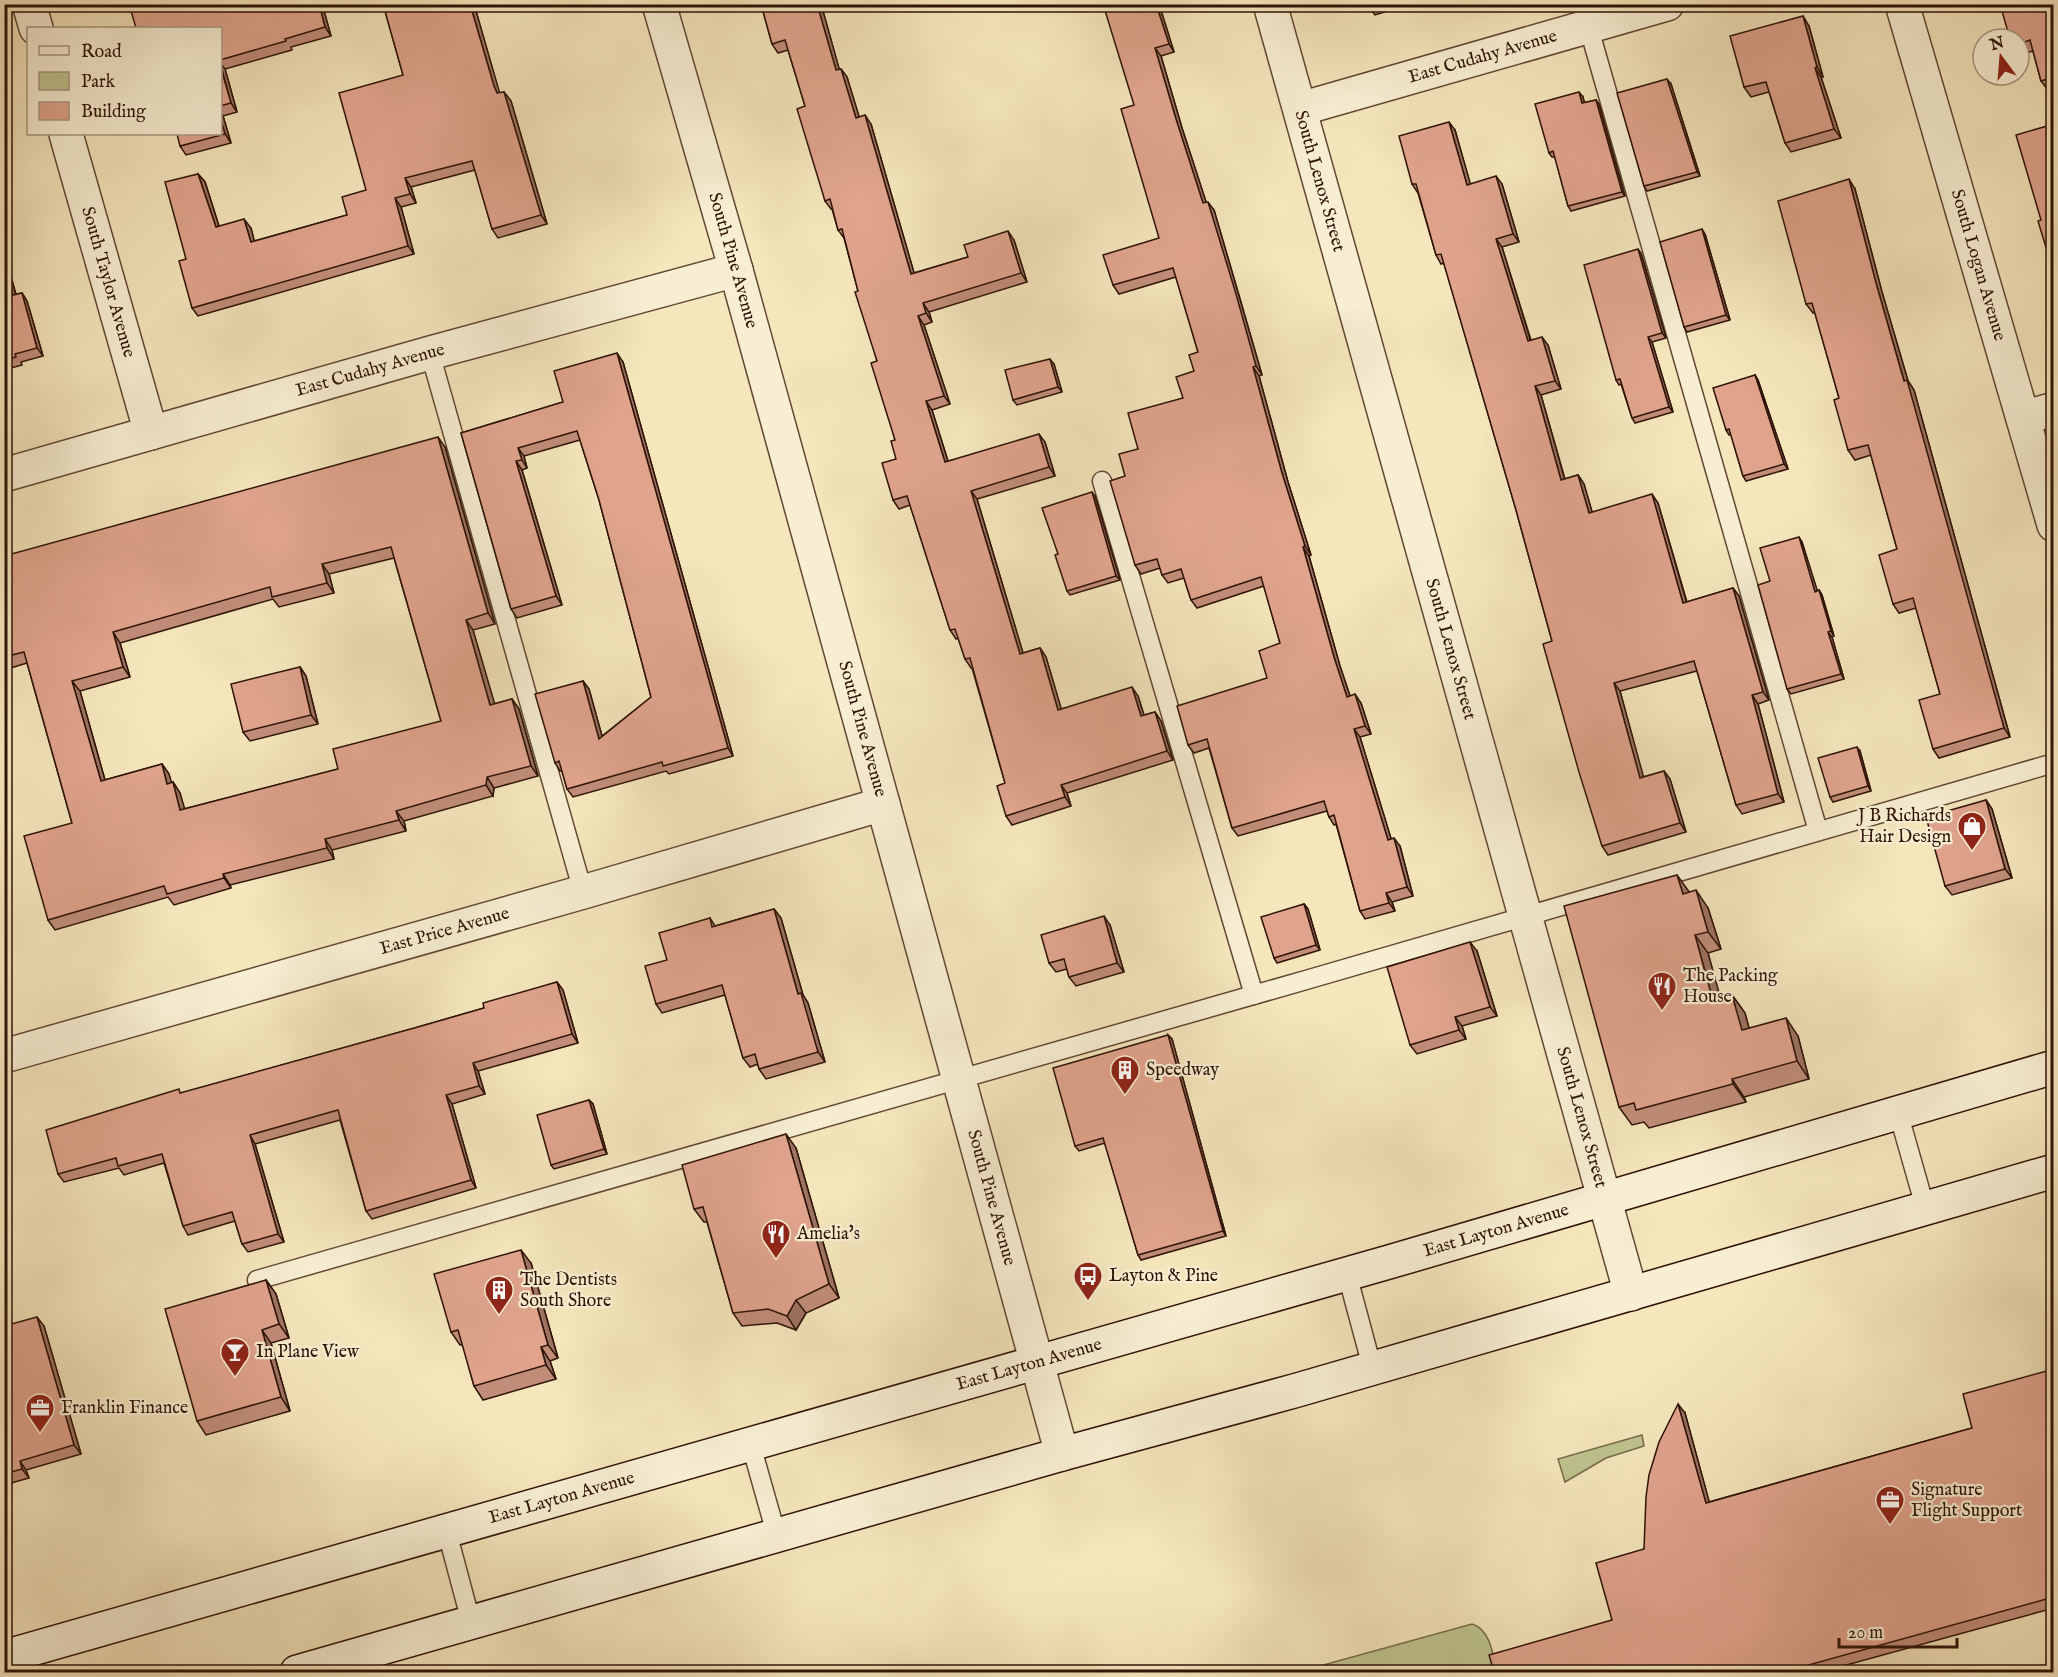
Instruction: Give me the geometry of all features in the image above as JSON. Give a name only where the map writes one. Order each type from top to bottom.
[{"type":"street","points":[[29,4],[36,27]]},
{"type":"street","name":"South Pine Avenue","points":[[659,4],[736,270],[1062,1454]]},
{"type":"street","name":"South Lenox Street","points":[[1270,4],[1631,1294]]},
{"type":"street","name":"East Cudahy Avenue","points":[[1300,109],[1585,16],[1667,4]]},
{"type":"street","name":"South Logan Avenue","points":[[1902,4],[2038,414],[2054,525]]},
{"type":"street","name":"South Taylor Avenue","points":[[66,135],[151,433]]},
{"type":"street","name":"East Cudahy Avenue","points":[[4,474],[430,353],[736,270]]},
{"type":"street","name":"East Price Avenue","points":[[4,1056],[583,892],[883,804]]},
{"type":"street","name":"East Layton Avenue","points":[[4,1657],[1347,1274],[2054,1067]]},
{"type":"street","points":[[297,1672],[1372,1368],[2054,1171]]},
{"type":"lane","points":[[1585,16],[1818,831]]},
{"type":"lane","points":[[430,353],[583,892]]},
{"type":"lane","points":[[1102,481],[1254,994]]},
{"type":"lane","points":[[257,1280],[2054,763]]},
{"type":"lane","points":[[1898,1113],[1925,1207]]},
{"type":"lane","points":[[1347,1274],[1372,1368]]},
{"type":"lane","points":[[752,1445],[777,1537]]},
{"type":"lane","points":[[447,1532],[471,1622]]},
{"type":"green space","points":[[1642,1435],[1644,1446],[1606,1458],[1565,1482],[1558,1459]]},
{"type":"green space","points":[[1472,1624],[1478,1627],[1487,1638],[1497,1672],[1298,1672]]},
{"type":"building","points":[[129,4],[319,4],[325,27],[222,59],[222,27],[136,27]]},
{"type":"building","points":[[383,4],[470,4],[494,86],[497,93],[504,92],[541,215],[492,229],[472,161],[405,178],[410,194],[395,198],[408,246],[192,308],[179,261],[186,259],[165,182],[198,174],[216,227],[244,219],[251,242],[347,215],[342,197],[366,190],[339,93],[403,75]]},
{"type":"building","points":[[761,4],[817,4],[836,70],[841,69],[856,118],[865,115],[911,274],[968,257],[964,245],[1008,231],[1021,273],[923,303],[926,313],[918,316],[944,396],[926,401],[945,462],[1039,434],[1049,467],[971,491],[1020,654],[1040,648],[1058,710],[1132,687],[1141,716],[1155,712],[1167,751],[1061,785],[1065,797],[1006,816],[997,786],[1005,783],[970,658],[965,659],[955,629],[950,630],[907,496],[893,500],[882,463],[896,459],[891,441],[895,440],[871,363],[877,361],[855,292],[858,291],[842,229],[838,230],[830,199],[825,201],[797,109],[805,106],[785,40],[772,44]]},
{"type":"building","points":[[1103,4],[1156,4],[1169,44],[1155,48],[1203,203],[1208,202],[1236,294],[1256,366],[1253,367],[1305,546],[1303,547],[1334,657],[1347,697],[1355,694],[1365,726],[1354,729],[1388,840],[1394,838],[1407,887],[1386,893],[1389,903],[1360,911],[1334,815],[1329,817],[1324,801],[1232,828],[1207,739],[1188,745],[1177,706],[1267,678],[1259,651],[1280,643],[1261,577],[1191,600],[1181,569],[1162,575],[1157,559],[1135,565],[1110,481],[1125,476],[1119,454],[1138,449],[1128,413],[1183,398],[1176,377],[1194,371],[1189,355],[1198,352],[1173,268],[1113,285],[1103,255],[1159,238],[1121,109],[1134,105]]},
{"type":"building","points":[[1369,4],[1385,4],[1370,9]]},
{"type":"building","points":[[2000,4],[2054,4],[2054,77],[2041,81],[2031,44],[2031,27],[2007,27]]},
{"type":"building","points":[[1803,16],[1817,67],[1815,68],[1834,129],[1785,143],[1766,82],[1744,87],[1730,36]]},
{"type":"building","points":[[222,72],[231,103],[222,105]]},
{"type":"building","points":[[1667,79],[1697,172],[1644,186],[1617,93]]},
{"type":"building","points":[[1579,92],[1582,103],[1596,100],[1622,192],[1568,206],[1553,151],[1549,153],[1535,104]]},
{"type":"building","points":[[1449,122],[1467,185],[1496,176],[1513,234],[1496,239],[1528,341],[1542,337],[1555,381],[1535,386],[1561,480],[1578,475],[1589,513],[1652,494],[1683,603],[1733,588],[1763,692],[1752,695],[1778,794],[1736,805],[1694,661],[1614,683],[1640,778],[1664,771],[1680,823],[1602,846],[1543,644],[1552,641],[1516,510],[1441,254],[1436,255],[1416,184],[1412,184],[1399,136]]},
{"type":"building","points":[[2054,124],[2054,274],[2016,135]]},
{"type":"building","points":[[177,135],[221,135],[180,146]]},
{"type":"building","points":[[1849,179],[1876,283],[1904,381],[1907,380],[2004,728],[1933,749],[1919,700],[1940,694],[1913,598],[1893,604],[1879,555],[1897,549],[1868,445],[1848,450],[1834,400],[1839,398],[1812,303],[1806,304],[1778,201]]},
{"type":"building","points":[[1702,229],[1726,315],[1684,327],[1660,242]]},
{"type":"building","points":[[1638,249],[1662,333],[1648,337],[1669,407],[1632,418],[1620,379],[1616,380],[1584,265]]},
{"type":"building","points":[[4,265],[13,295],[22,293],[37,348],[15,354],[16,357],[4,360]]},
{"type":"building","points":[[617,353],[728,748],[663,766],[662,762],[567,789],[559,761],[555,763],[535,694],[583,681],[599,739],[651,697],[599,500],[577,431],[518,448],[522,460],[516,461],[556,596],[511,609],[461,433],[563,402],[554,371]]},
{"type":"building","points":[[1050,359],[1058,387],[1013,400],[1005,370]]},
{"type":"building","points":[[1755,375],[1784,464],[1743,476],[1729,429],[1726,430],[1713,388]]},
{"type":"building","points":[[438,437],[488,613],[466,620],[490,705],[512,699],[531,766],[487,777],[486,785],[396,811],[399,820],[325,839],[327,848],[223,874],[224,878],[167,894],[164,886],[48,920],[24,836],[72,823],[24,652],[4,657],[4,556]],"holes":[[[391,547],[441,721],[333,749],[338,769],[180,810],[173,782],[167,784],[162,764],[101,781],[72,681],[123,667],[113,632],[270,587],[272,597],[327,583],[322,564]]]},
{"type":"building","points":[[1092,492],[1116,576],[1067,591],[1055,555],[1058,554],[1042,508]]},
{"type":"building","points":[[1799,537],[1815,592],[1819,590],[1831,631],[1828,632],[1841,674],[1787,689],[1758,585],[1770,581],[1760,548]]},
{"type":"building","points":[[300,667],[311,715],[243,732],[231,684]]},
{"type":"building","points":[[1857,747],[1868,786],[1830,797],[1818,758]]},
{"type":"building","name":"J B Richards Hair Design","points":[[1986,800],[2005,869],[1945,886],[1926,817]]},
{"type":"building","name":"The Packing House","points":[[1677,875],[1683,894],[1696,890],[1708,932],[1695,935],[1712,997],[1726,993],[1728,996],[1732,995],[1742,1030],[1786,1018],[1797,1061],[1732,1079],[1733,1084],[1636,1110],[1634,1103],[1619,1107],[1564,906]]},
{"type":"building","points":[[1304,904],[1316,945],[1274,958],[1261,917]]},
{"type":"building","points":[[774,909],[798,994],[801,993],[818,1052],[759,1069],[755,1054],[743,1058],[722,985],[656,1004],[645,966],[667,960],[659,933],[710,918],[712,927]]},
{"type":"building","points":[[1104,916],[1117,963],[1069,977],[1064,959],[1049,963],[1041,935]]},
{"type":"building","points":[[1470,942],[1490,1007],[1455,1017],[1459,1030],[1410,1045],[1387,967]]},
{"type":"building","points":[[557,982],[572,1034],[473,1063],[479,1086],[446,1095],[471,1180],[366,1211],[338,1110],[250,1135],[278,1234],[242,1244],[232,1212],[183,1226],[162,1154],[118,1166],[116,1158],[58,1174],[46,1130],[179,1089],[180,1093],[484,1008],[483,1003]]},
{"type":"building","points":[[1168,1035],[1223,1231],[1138,1255],[1103,1138],[1075,1146],[1053,1068]]},
{"type":"building","points":[[589,1100],[604,1149],[551,1165],[537,1115]]},
{"type":"building","name":"Amelia's","points":[[786,1134],[829,1284],[796,1300],[787,1316],[768,1309],[733,1313],[703,1207],[694,1209],[682,1165]]},
{"type":"building","name":"The Dentists South Shore","points":[[521,1250],[548,1345],[541,1347],[546,1365],[474,1386],[458,1330],[451,1332],[434,1274]]},
{"type":"building","name":"In Plane View","points":[[266,1280],[279,1324],[262,1330],[281,1397],[197,1421],[165,1309]]},
{"type":"building","points":[[37,1317],[74,1445],[20,1461],[22,1469],[4,1474],[4,1326]]},
{"type":"building","name":"Signature Flight Support","points":[[2054,1369],[2054,1597],[1794,1669],[1795,1672],[1494,1672],[1489,1655],[1612,1620],[1596,1563],[1644,1549],[1649,1475],[1659,1442],[1678,1404],[1706,1503],[1972,1428],[1963,1394]]},
{"type":"place","name":"J B Richards Hair Design","points":[[1972,852]]},
{"type":"place","name":"The Packing House","points":[[1662,1012]]},
{"type":"place","name":"Speedway","points":[[1125,1096]]},
{"type":"place","name":"Amelia's","points":[[776,1260]]},
{"type":"place","name":"Layton & Pine","points":[[1088,1302]]},
{"type":"place","name":"The Dentists South Shore","points":[[499,1316]]},
{"type":"place","name":"In Plane View","points":[[235,1378]]},
{"type":"place","name":"Franklin Finance","points":[[40,1434]]},
{"type":"place","name":"Signature Flight Support","points":[[1890,1526]]}]
